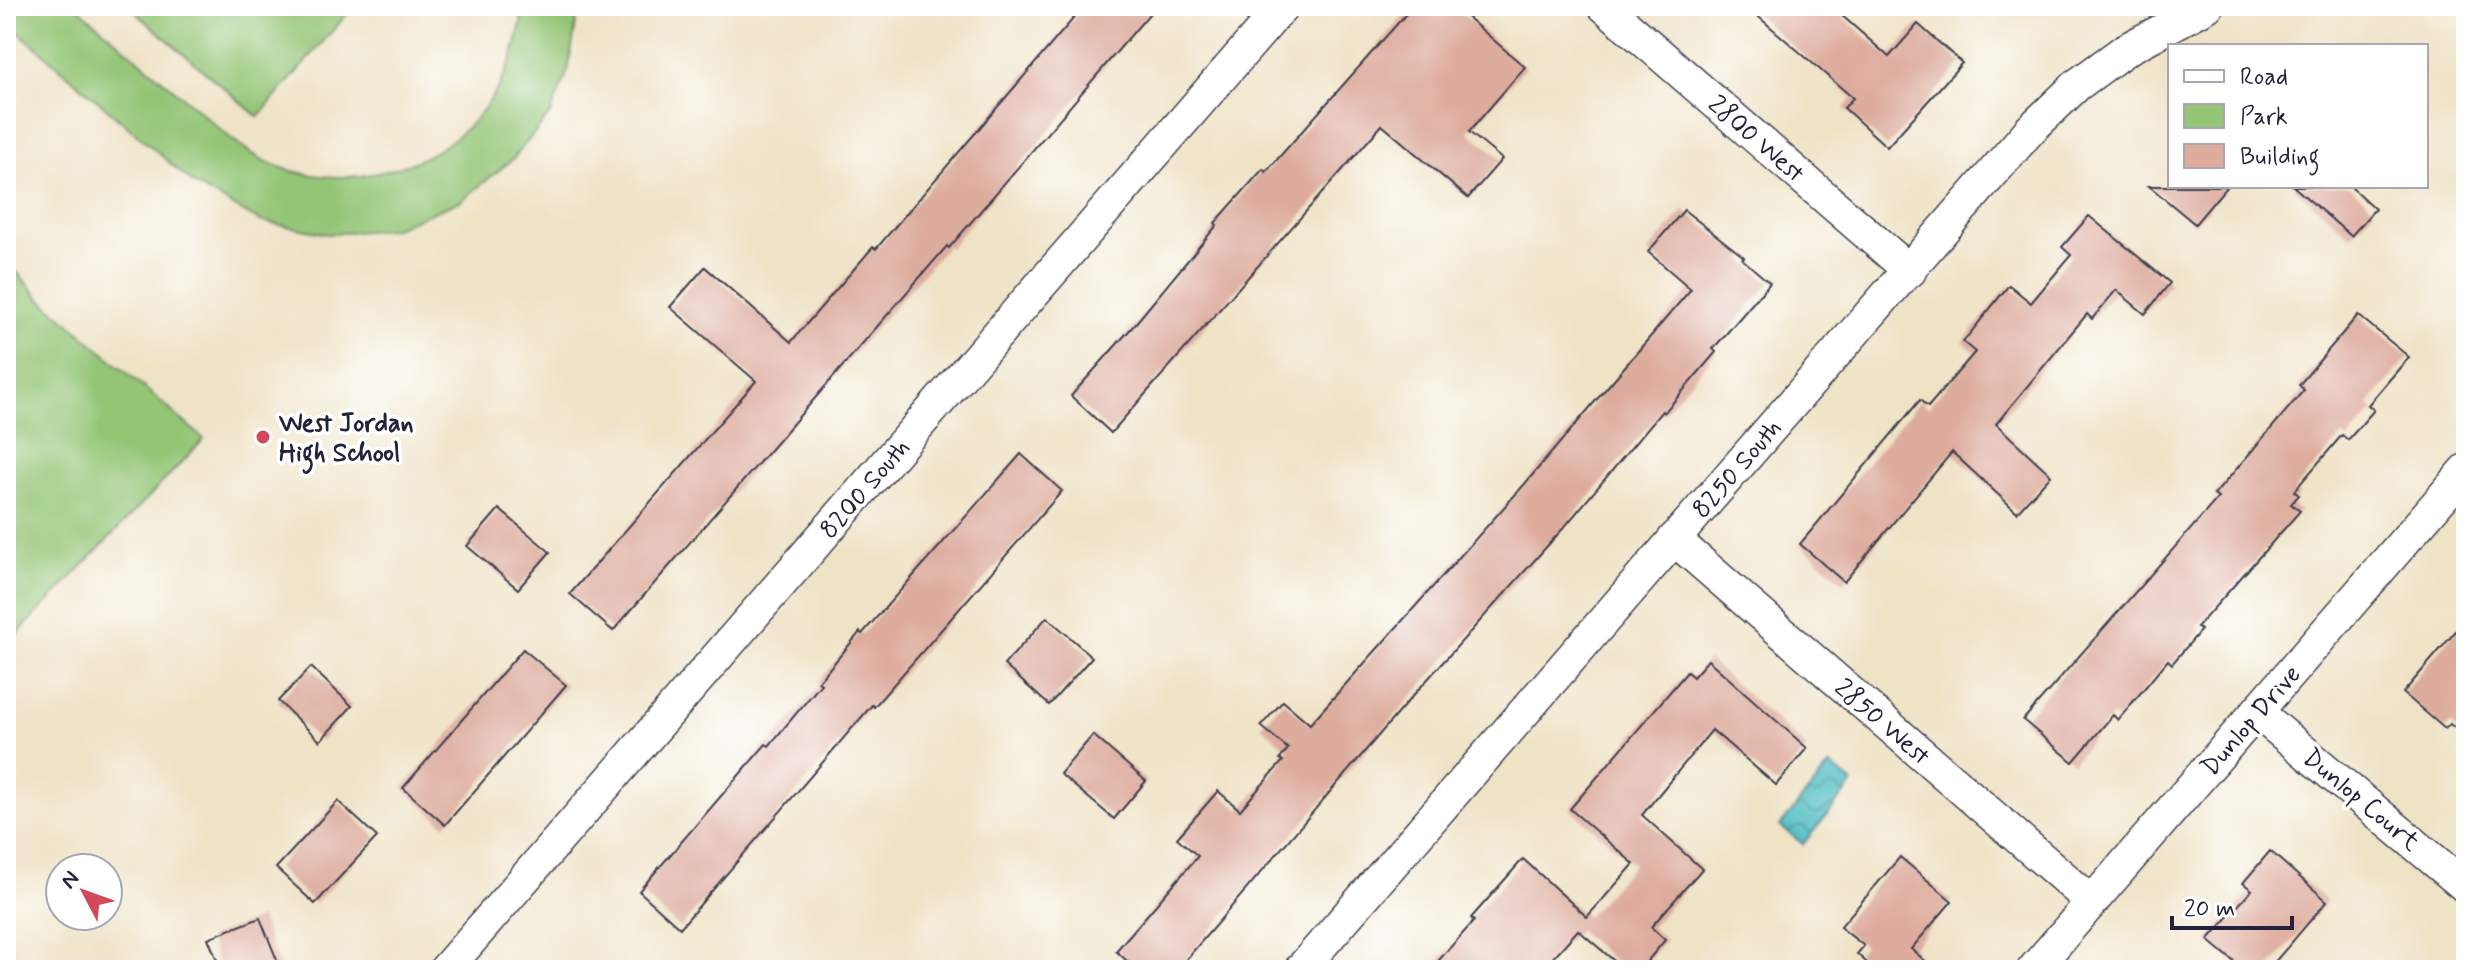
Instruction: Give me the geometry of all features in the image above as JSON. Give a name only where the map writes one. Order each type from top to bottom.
[{"type":"street","name":"8200 South","points":[[445,970],[1283,6]]},
{"type":"street","name":"2800 West","points":[[1604,6],[1910,271]]},
{"type":"street","name":"8250 South","points":[[1300,970],[2030,130],[2077,85],[2125,50],[2207,6]]},
{"type":"street","name":"Dunlop Drive","points":[[2033,970],[2466,470]]},
{"type":"street","name":"2850 West","points":[[1674,539],[2092,902]]},
{"type":"street","name":"Dunlop Court","points":[[2257,712],[2466,887]]},
{"type":"green space","points":[[6,6],[76,6],[244,148],[287,170],[336,177],[393,169],[423,157],[450,141],[473,121],[492,97],[507,70],[517,40],[523,6],[587,6],[577,18],[568,71],[551,113],[513,159],[461,201],[392,229],[328,234],[260,221],[195,185],[6,21]]},
{"type":"green space","points":[[128,6],[354,6],[258,117]]},
{"type":"green space","points":[[6,260],[40,298],[204,439],[6,646]]},
{"type":"water","points":[[1830,765],[1853,784],[1803,844],[1780,826]]},
{"type":"building","points":[[1084,6],[1156,6],[949,248],[947,246],[613,631],[570,594],[756,381],[670,307],[705,267],[791,342],[873,247],[876,249]]},
{"type":"building","points":[[1413,6],[1454,6],[1525,67],[1469,132],[1502,159],[1468,198],[1382,125],[1111,433],[1071,396],[1135,324],[1217,225],[1215,223],[1263,169],[1266,172]]},
{"type":"building","points":[[1746,6],[1831,6],[1889,57],[1918,24],[1962,63],[1887,147],[1844,108],[1853,98]]},
{"type":"building","points":[[2149,186],[2225,188],[2195,224]]},
{"type":"building","points":[[2295,188],[2352,188],[2375,209],[2351,236]]},
{"type":"building","points":[[1684,210],[1744,257],[1742,259],[1770,283],[1713,349],[1716,352],[1664,413],[1662,411],[1567,524],[1409,700],[1177,970],[1137,970],[1116,951],[1198,856],[1177,838],[1218,791],[1240,810],[1283,761],[1280,759],[1288,749],[1261,726],[1283,701],[1310,724],[1523,486],[1691,289],[1648,252]]},
{"type":"building","points":[[2089,216],[2170,283],[2145,314],[2116,290],[2092,319],[2087,314],[1996,424],[2051,475],[2017,512],[1952,452],[1844,582],[1800,544],[1920,400],[1928,407],[1975,352],[1963,342],[2009,285],[2031,303],[2071,255],[2062,247]]},
{"type":"building","points":[[2358,315],[2409,357],[2368,405],[2374,410],[2348,440],[2342,435],[2294,491],[2299,495],[2291,504],[2300,511],[2197,627],[2201,630],[2172,664],[2168,660],[2118,720],[2113,715],[2073,762],[2023,720],[2218,498],[2214,495],[2304,390],[2299,385]]},
{"type":"building","points":[[1021,454],[1062,491],[680,928],[639,891],[766,744],[769,746],[860,632],[862,634]]},
{"type":"building","points":[[499,509],[550,552],[518,589],[467,546]]},
{"type":"building","points":[[1047,617],[1092,657],[1049,705],[1004,665]]},
{"type":"building","points":[[2466,619],[2466,737],[2450,724],[2445,729],[2403,693]]},
{"type":"building","points":[[523,649],[566,685],[445,825],[403,788]]},
{"type":"building","points":[[1708,660],[1807,748],[1776,785],[1712,730],[1642,815],[1702,869],[1651,927],[1665,940],[1640,970],[1625,970],[1578,930],[1542,970],[1430,970],[1523,859],[1587,917],[1634,864],[1570,809],[1687,672],[1693,677]]},
{"type":"building","points":[[311,667],[352,706],[320,741],[278,701]]},
{"type":"building","points":[[1093,735],[1146,781],[1114,819],[1060,774]]},
{"type":"building","points":[[338,801],[377,837],[315,904],[276,868]]},
{"type":"building","points":[[2270,851],[2327,901],[2268,970],[2244,970],[2208,940],[2252,890],[2243,883]]},
{"type":"building","points":[[1900,857],[1952,901],[1911,949],[1936,970],[1875,970],[1857,954],[1864,946],[1840,927]]},
{"type":"building","points":[[260,918],[281,970],[221,970],[208,938]]},
{"type":"place","name":"West Jordan High School","points":[[263,437]]}]
